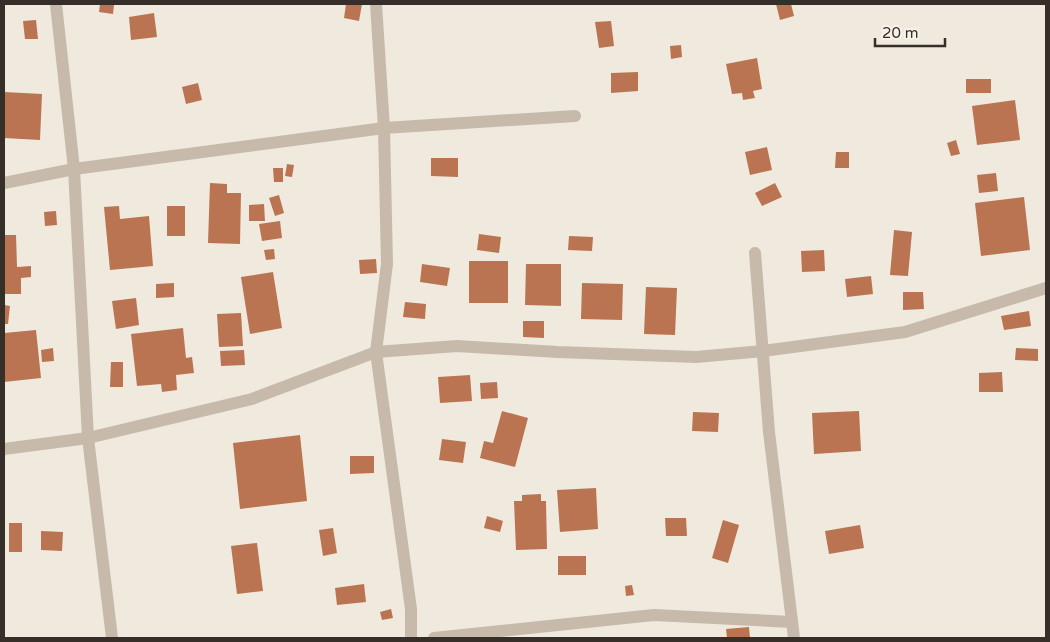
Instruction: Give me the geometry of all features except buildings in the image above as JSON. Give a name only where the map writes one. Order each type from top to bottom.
[{"type":"street","points":[[56,4],[74,169],[88,438],[112,638]]},
{"type":"street","points":[[376,4],[384,128],[387,264],[376,352],[411,609],[411,638]]},
{"type":"street","points":[[4,183],[74,169],[384,128],[575,116]]},
{"type":"street","points":[[755,253],[769,432],[794,638]]},
{"type":"street","points":[[4,449],[88,438],[252,399],[376,352],[457,346],[696,357],[763,351],[905,332],[1046,288]]},
{"type":"street","points":[[434,638],[654,615],[792,622]]}]
